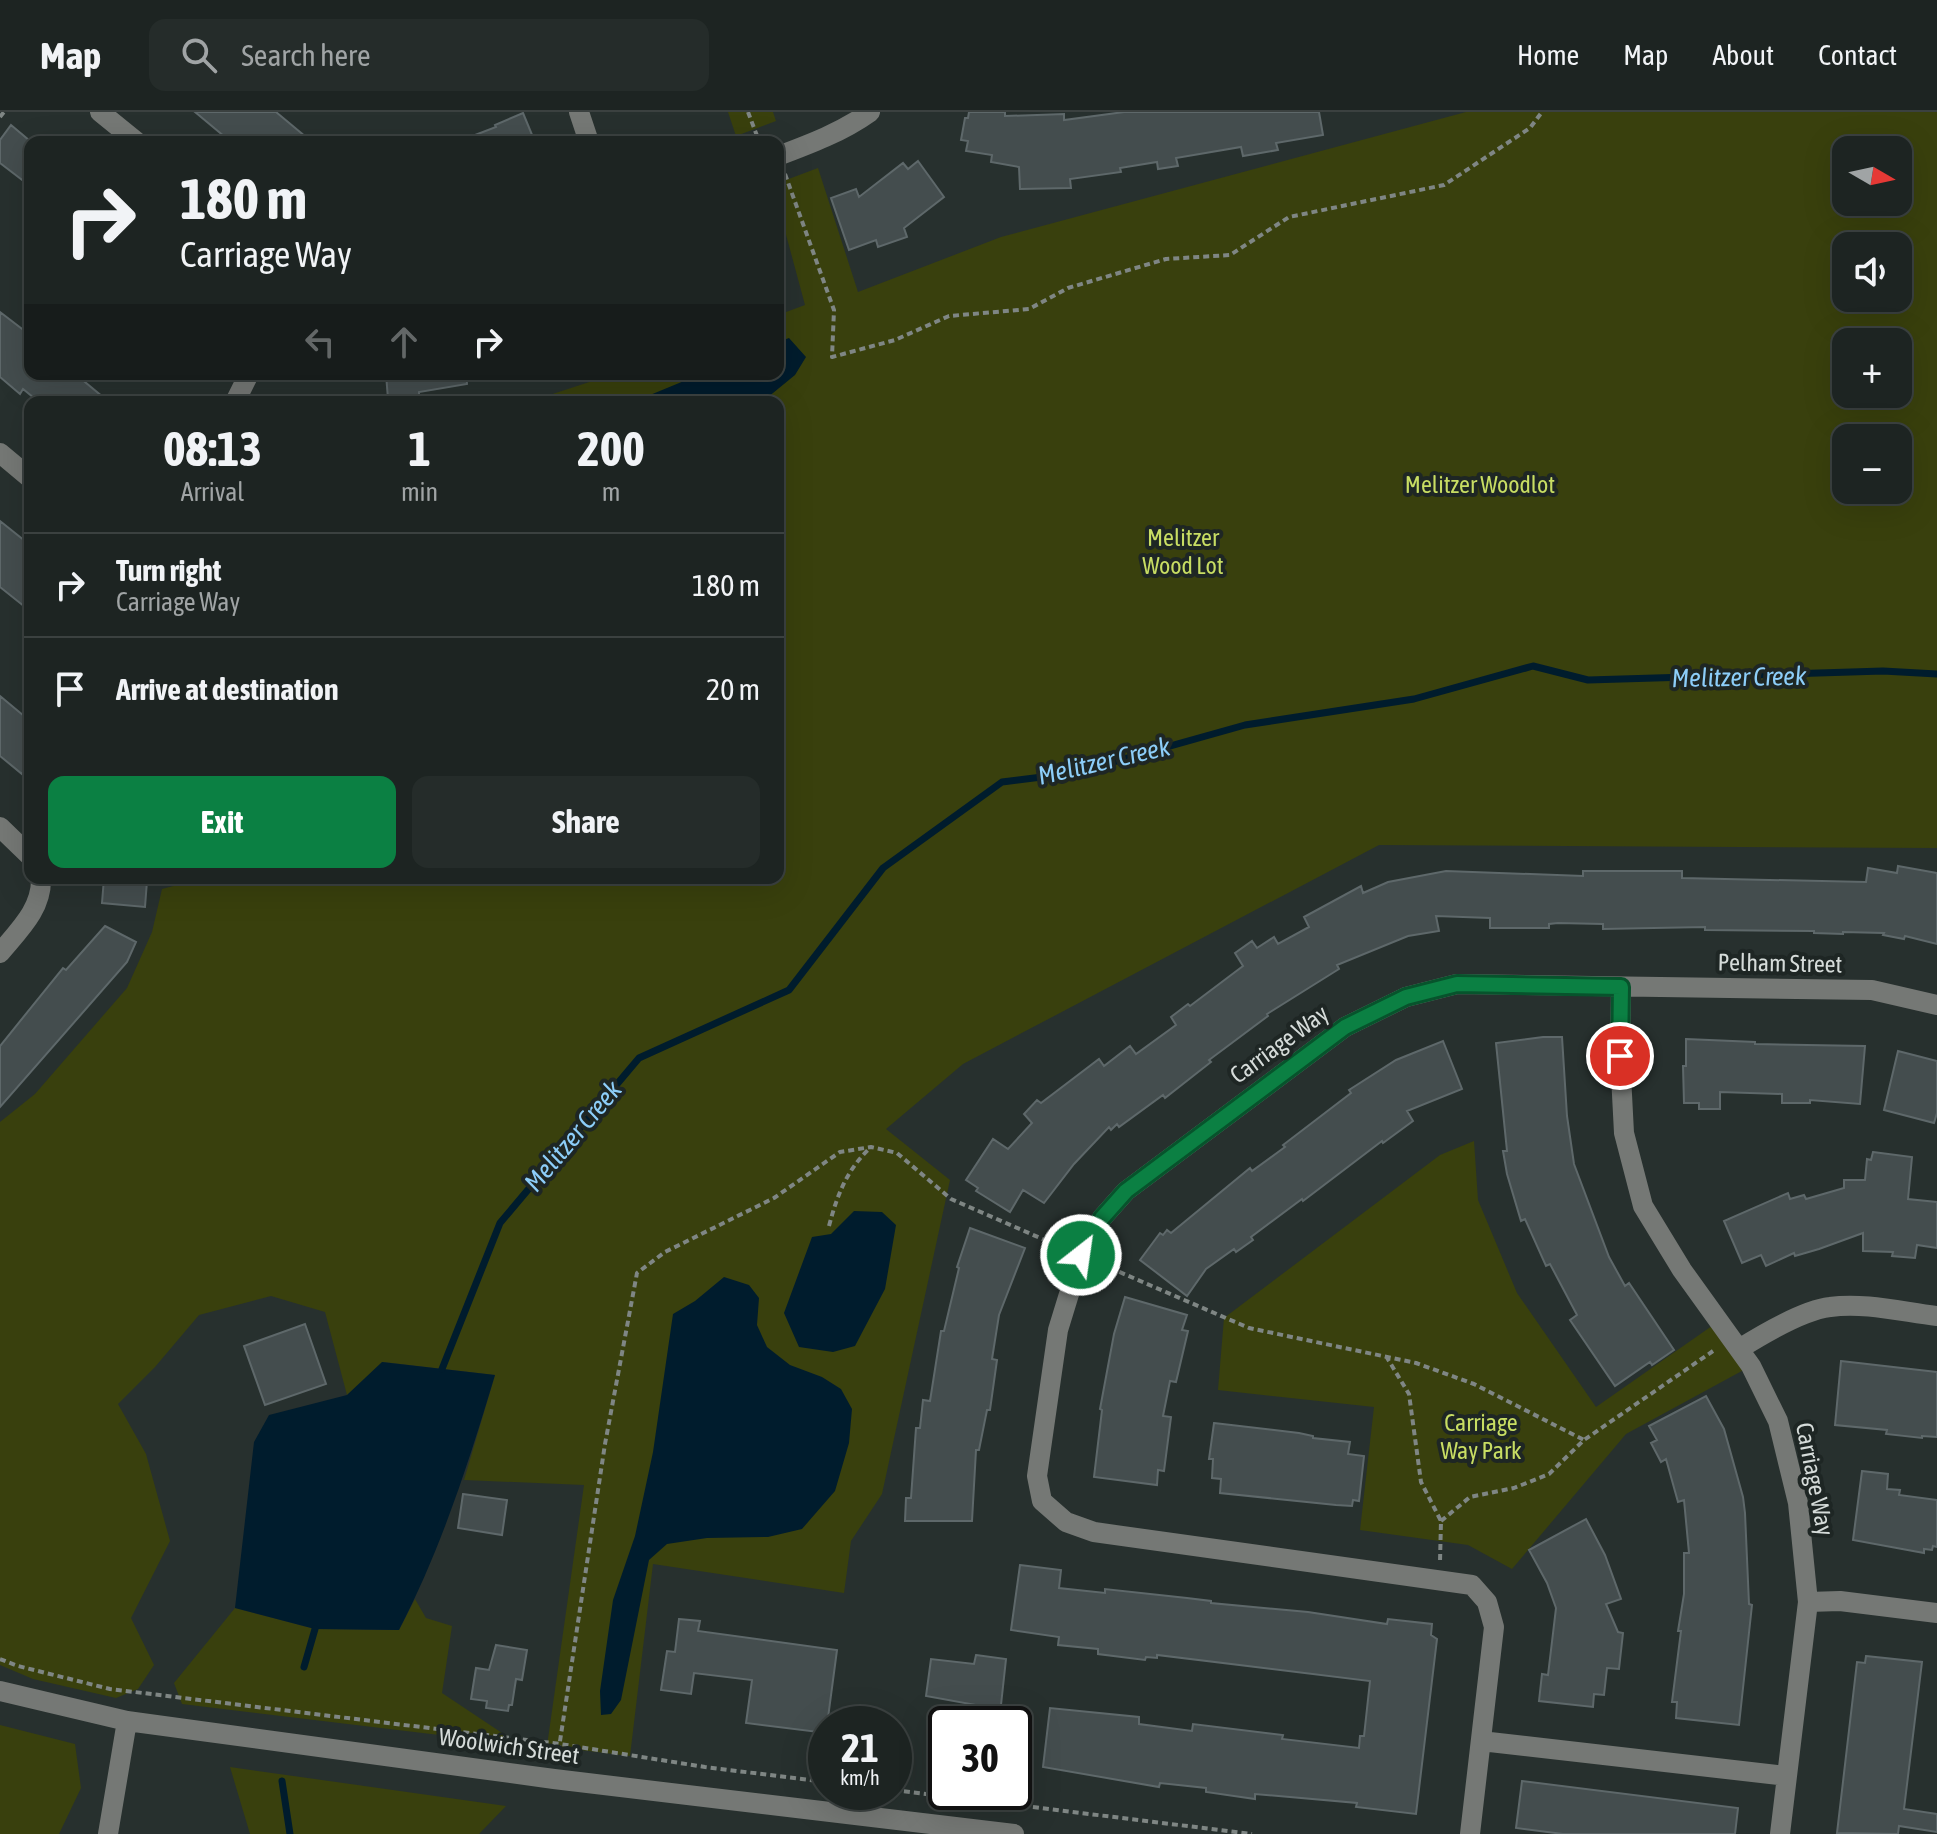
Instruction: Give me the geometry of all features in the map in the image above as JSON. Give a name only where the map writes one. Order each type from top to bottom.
[{"type":"street","points":[[100,112],[130,136]]},
{"type":"street","points":[[579,112],[587,136]]},
{"type":"street","points":[[784,163],[870,112]]},
{"type":"street","points":[[0,453],[24,473]]},
{"type":"street","points":[[0,827],[24,850]]},
{"type":"street","points":[[0,953],[31,916],[42,894],[41,884]]},
{"type":"street","name":"Carriage Way","points":[[1470,1834],[1494,1627],[1487,1602],[1472,1585],[1094,1532],[1066,1522],[1042,1501],[1037,1476],[1058,1330],[1081,1255],[1102,1218],[1126,1191],[1345,1027],[1406,997],[1457,984],[1621,987],[1620,1056],[1624,1133],[1643,1206],[1682,1270],[1751,1366],[1778,1421],[1798,1503],[1808,1602],[1780,1834]]},
{"type":"street","name":"Pelham Street","points":[[1621,987],[1872,990],[1937,1005]]},
{"type":"street","points":[[1735,1344],[1827,1307],[1845,1306],[1937,1316]]},
{"type":"street","points":[[1808,1602],[1840,1601],[1937,1613]]},
{"type":"street","name":"Woolwich Street","points":[[0,1691],[127,1721],[554,1779],[1014,1834]]},
{"type":"street","points":[[108,1834],[127,1721]]},
{"type":"street","points":[[1481,1741],[1787,1776]]},
{"type":"path","points":[[0,117],[4,112]]},
{"type":"path","points":[[748,112],[757,136]]},
{"type":"path","points":[[784,170],[834,310],[832,357],[895,340],[949,316],[1029,309],[1068,288],[1166,259],[1230,255],[1289,217],[1444,185],[1530,128],[1542,112]]},
{"type":"path","points":[[829,1226],[836,1199],[852,1166],[871,1147]]},
{"type":"path","points":[[554,1779],[605,1444],[637,1273],[665,1252],[774,1198],[840,1152],[871,1147],[897,1153],[951,1199],[1067,1249]]},
{"type":"path","points":[[1096,1262],[1249,1328],[1416,1363],[1474,1384],[1584,1440]]},
{"type":"path","points":[[1441,1521],[1470,1497],[1514,1488],[1549,1474],[1584,1440],[1735,1344]]},
{"type":"path","points":[[1386,1356],[1409,1394],[1421,1482],[1441,1521],[1440,1580]]},
{"type":"path","points":[[0,1659],[110,1689],[560,1744],[808,1780]]},
{"type":"path","points":[[912,1792],[1252,1834]]},
{"type":"green space","points":[[728,112],[773,112],[776,121],[736,136]]},
{"type":"green space","name":"Melitzer Woodlot","points":[[1466,112],[1937,112],[1937,848],[1379,845],[963,1064],[886,1129],[950,1180],[882,1494],[851,1541],[844,1593],[653,1564],[630,1756],[547,1746],[584,1485],[464,1480],[495,1375],[383,1362],[347,1395],[325,1312],[271,1296],[199,1315],[155,1367],[118,1404],[146,1454],[170,1541],[131,1618],[154,1665],[138,1689],[116,1698],[33,1679],[0,1665],[0,1122],[35,1094],[127,988],[152,932],[162,889],[181,884],[784,884],[784,396],[546,396],[596,380],[784,380],[784,313],[805,305],[784,227],[784,181],[818,168],[858,292],[1001,237]]},
{"type":"green space","name":"Carriage Way Park","points":[[1474,1141],[1478,1200],[1517,1293],[1596,1407],[1719,1321],[1751,1366],[1626,1434],[1512,1569],[1468,1545],[1360,1530],[1374,1407],[1218,1390],[1224,1318],[1440,1155]]},
{"type":"green space","points":[[415,1599],[426,1618],[452,1626],[442,1693],[502,1733],[506,1743],[182,1704],[174,1683],[235,1608],[315,1629],[399,1630]]},
{"type":"green space","points":[[0,1725],[75,1744],[81,1788],[59,1834],[0,1834]]},
{"type":"green space","points":[[230,1767],[506,1806],[479,1834],[250,1834]]},
{"type":"water","points":[[789,338],[806,357],[795,375],[769,396],[648,396],[686,380],[784,380],[784,340]]},
{"type":"water","points":[[854,1211],[882,1212],[896,1225],[885,1289],[855,1346],[833,1352],[799,1347],[784,1313],[812,1237],[831,1234]]},
{"type":"water","points":[[724,1277],[749,1285],[759,1298],[757,1325],[767,1347],[790,1365],[822,1377],[841,1389],[852,1409],[849,1443],[835,1491],[802,1529],[768,1537],[707,1538],[667,1544],[649,1560],[621,1700],[611,1714],[601,1715],[600,1691],[613,1600],[635,1536],[653,1452],[673,1314]]},
{"type":"water","points":[[382,1362],[495,1375],[453,1505],[399,1630],[315,1629],[235,1608],[254,1442],[269,1415],[347,1395]]},
{"type":"building","points":[[195,112],[276,112],[305,136],[224,136]]},
{"type":"building","points":[[969,112],[1005,112],[1005,116],[1064,114],[1064,120],[1124,112],[1319,112],[1323,135],[1276,143],[1278,150],[1243,156],[1241,147],[1176,158],[1178,166],[1158,169],[1157,162],[1120,168],[1121,172],[1070,179],[1071,188],[1020,189],[1019,167],[991,162],[992,155],[966,151],[968,141],[961,140]]},
{"type":"building","points":[[523,113],[533,136],[472,136]]},
{"type":"building","points":[[11,125],[24,136],[24,181],[0,163],[0,140]]},
{"type":"building","points":[[918,161],[944,197],[904,228],[907,237],[878,247],[876,240],[849,250],[831,198],[856,189],[859,197],[903,163],[908,169]]},
{"type":"building","points":[[0,312],[24,330],[24,380],[86,380],[85,382],[102,396],[32,396],[23,389],[20,394],[0,377]]},
{"type":"building","points":[[386,380],[467,380],[467,384],[419,392],[419,396],[388,396]]},
{"type":"building","points":[[0,521],[24,540],[24,606],[0,587]]},
{"type":"building","points":[[0,696],[24,716],[24,772],[22,774],[0,756]]},
{"type":"building","points":[[1898,866],[1937,873],[1937,944],[1884,933],[1705,930],[1705,927],[1603,929],[1603,924],[1558,923],[1549,924],[1549,928],[1490,928],[1490,918],[1436,916],[1439,931],[1408,936],[1337,965],[1339,969],[1267,1014],[1165,1098],[1163,1095],[1119,1127],[1117,1124],[1111,1130],[1109,1127],[1074,1164],[1044,1203],[1023,1190],[1010,1212],[976,1191],[978,1188],[966,1180],[993,1139],[1008,1149],[1032,1123],[1024,1114],[1037,1100],[1041,1103],[1099,1059],[1104,1066],[1130,1046],[1136,1054],[1176,1025],[1171,1017],[1243,966],[1235,953],[1252,941],[1257,948],[1274,937],[1278,944],[1309,927],[1304,917],[1361,886],[1363,893],[1388,882],[1446,871],[1583,876],[1583,871],[1682,871],[1682,878],[1866,882],[1868,868],[1897,873]]},
{"type":"building","points":[[104,884],[147,884],[145,907],[102,903]]},
{"type":"building","points":[[105,926],[136,942],[127,962],[0,1107],[0,1046],[63,968],[66,970]]},
{"type":"building","points":[[1562,1037],[1567,1116],[1574,1164],[1609,1257],[1625,1286],[1629,1283],[1674,1350],[1615,1386],[1570,1320],[1577,1315],[1550,1264],[1546,1266],[1525,1219],[1521,1221],[1507,1174],[1496,1043]]},
{"type":"building","points":[[1686,1039],[1865,1046],[1860,1104],[1810,1100],[1810,1103],[1782,1103],[1782,1094],[1720,1092],[1720,1109],[1699,1109],[1699,1103],[1684,1103]]},
{"type":"building","points":[[1443,1041],[1462,1089],[1407,1111],[1413,1121],[1302,1199],[1251,1237],[1253,1240],[1206,1269],[1187,1296],[1140,1260],[1160,1233],[1163,1235],[1167,1230],[1171,1233],[1250,1168],[1252,1171],[1285,1147],[1283,1145],[1351,1093],[1349,1090],[1396,1060]]},
{"type":"building","points":[[1898,1051],[1937,1061],[1937,1113],[1934,1123],[1884,1110]]},
{"type":"building","points":[[1873,1152],[1912,1157],[1908,1199],[1937,1202],[1937,1248],[1917,1245],[1915,1258],[1892,1256],[1893,1252],[1863,1251],[1863,1233],[1795,1256],[1794,1253],[1766,1266],[1761,1255],[1742,1263],[1724,1221],[1788,1193],[1790,1199],[1804,1195],[1806,1199],[1844,1188],[1844,1180],[1865,1180],[1867,1159],[1871,1160]]},
{"type":"building","points":[[970,1228],[1025,1248],[999,1315],[992,1359],[997,1360],[990,1410],[987,1410],[979,1450],[976,1450],[972,1521],[905,1521],[906,1498],[911,1498],[916,1428],[920,1428],[923,1400],[930,1401],[941,1331],[944,1331],[957,1267]]},
{"type":"building","points":[[1125,1297],[1187,1315],[1182,1330],[1188,1331],[1176,1382],[1170,1381],[1163,1416],[1171,1417],[1164,1471],[1158,1470],[1157,1485],[1094,1477],[1100,1409],[1114,1334]]},
{"type":"building","points":[[305,1324],[326,1384],[265,1405],[244,1346]]},
{"type":"building","points":[[1841,1361],[1937,1372],[1937,1437],[1886,1434],[1887,1430],[1835,1425]]},
{"type":"building","points":[[1706,1396],[1724,1429],[1745,1513],[1749,1604],[1752,1605],[1739,1725],[1676,1718],[1677,1702],[1672,1702],[1684,1594],[1684,1553],[1689,1553],[1684,1500],[1678,1502],[1666,1459],[1661,1462],[1651,1443],[1657,1440],[1649,1426]]},
{"type":"building","points":[[1214,1423],[1350,1442],[1348,1454],[1364,1456],[1359,1501],[1353,1500],[1352,1506],[1220,1493],[1221,1479],[1212,1478],[1213,1459],[1209,1459]]},
{"type":"building","points":[[1862,1471],[1888,1474],[1887,1489],[1900,1490],[1899,1495],[1937,1500],[1937,1547],[1924,1549],[1924,1553],[1853,1540]]},
{"type":"building","points":[[463,1494],[507,1500],[502,1535],[458,1528]]},
{"type":"building","points":[[1586,1519],[1605,1555],[1621,1599],[1606,1604],[1618,1632],[1623,1633],[1619,1669],[1607,1668],[1604,1695],[1594,1694],[1593,1707],[1539,1701],[1542,1674],[1548,1675],[1556,1608],[1529,1550]]},
{"type":"building","points":[[1020,1565],[1061,1570],[1059,1588],[1105,1593],[1105,1589],[1187,1598],[1387,1624],[1388,1619],[1432,1624],[1431,1635],[1437,1639],[1416,1814],[1356,1807],[1357,1803],[1255,1794],[1255,1799],[1206,1792],[1206,1788],[1160,1783],[1159,1787],[1043,1767],[1050,1708],[1139,1717],[1139,1724],[1192,1731],[1193,1724],[1359,1748],[1360,1736],[1364,1736],[1370,1681],[1157,1655],[1157,1658],[1146,1657],[1145,1660],[1098,1654],[1098,1649],[1058,1645],[1059,1637],[1011,1630]]},
{"type":"building","points":[[679,1619],[700,1621],[698,1631],[837,1650],[830,1706],[808,1706],[808,1731],[746,1723],[752,1680],[694,1673],[691,1694],[661,1690],[667,1651],[675,1652]]},
{"type":"building","points":[[496,1645],[527,1650],[522,1680],[516,1679],[512,1705],[509,1705],[508,1711],[486,1708],[487,1701],[471,1699],[476,1668],[489,1670]]},
{"type":"building","points":[[976,1655],[1006,1659],[1001,1706],[976,1706],[926,1696],[931,1659],[974,1664]]},
{"type":"building","points":[[1866,1656],[1922,1662],[1904,1809],[1937,1814],[1937,1832],[1899,1826],[1898,1834],[1837,1833],[1857,1662],[1865,1663]]},
{"type":"building","points":[[1522,1781],[1738,1808],[1735,1834],[1563,1834],[1516,1828]]},
{"type":"waterway","name":"Melitzer Creek","points":[[442,1369],[500,1223],[639,1058],[789,990],[883,868],[1002,782],[1074,773],[1245,725],[1414,699],[1533,666],[1588,680],[1883,671],[1937,674]]},
{"type":"waterway","points":[[304,1667],[315,1629]]},
{"type":"waterway","name":"Melitzer Creek","points":[[282,1781],[290,1834]]},
{"type":"route","points":[[1081,1255],[1102,1218],[1126,1191],[1345,1027],[1406,997],[1457,984],[1621,987],[1620,1056]]},
{"type":"park label","name":"Melitzer Wood Lot","points":[[1183,551]]}]
